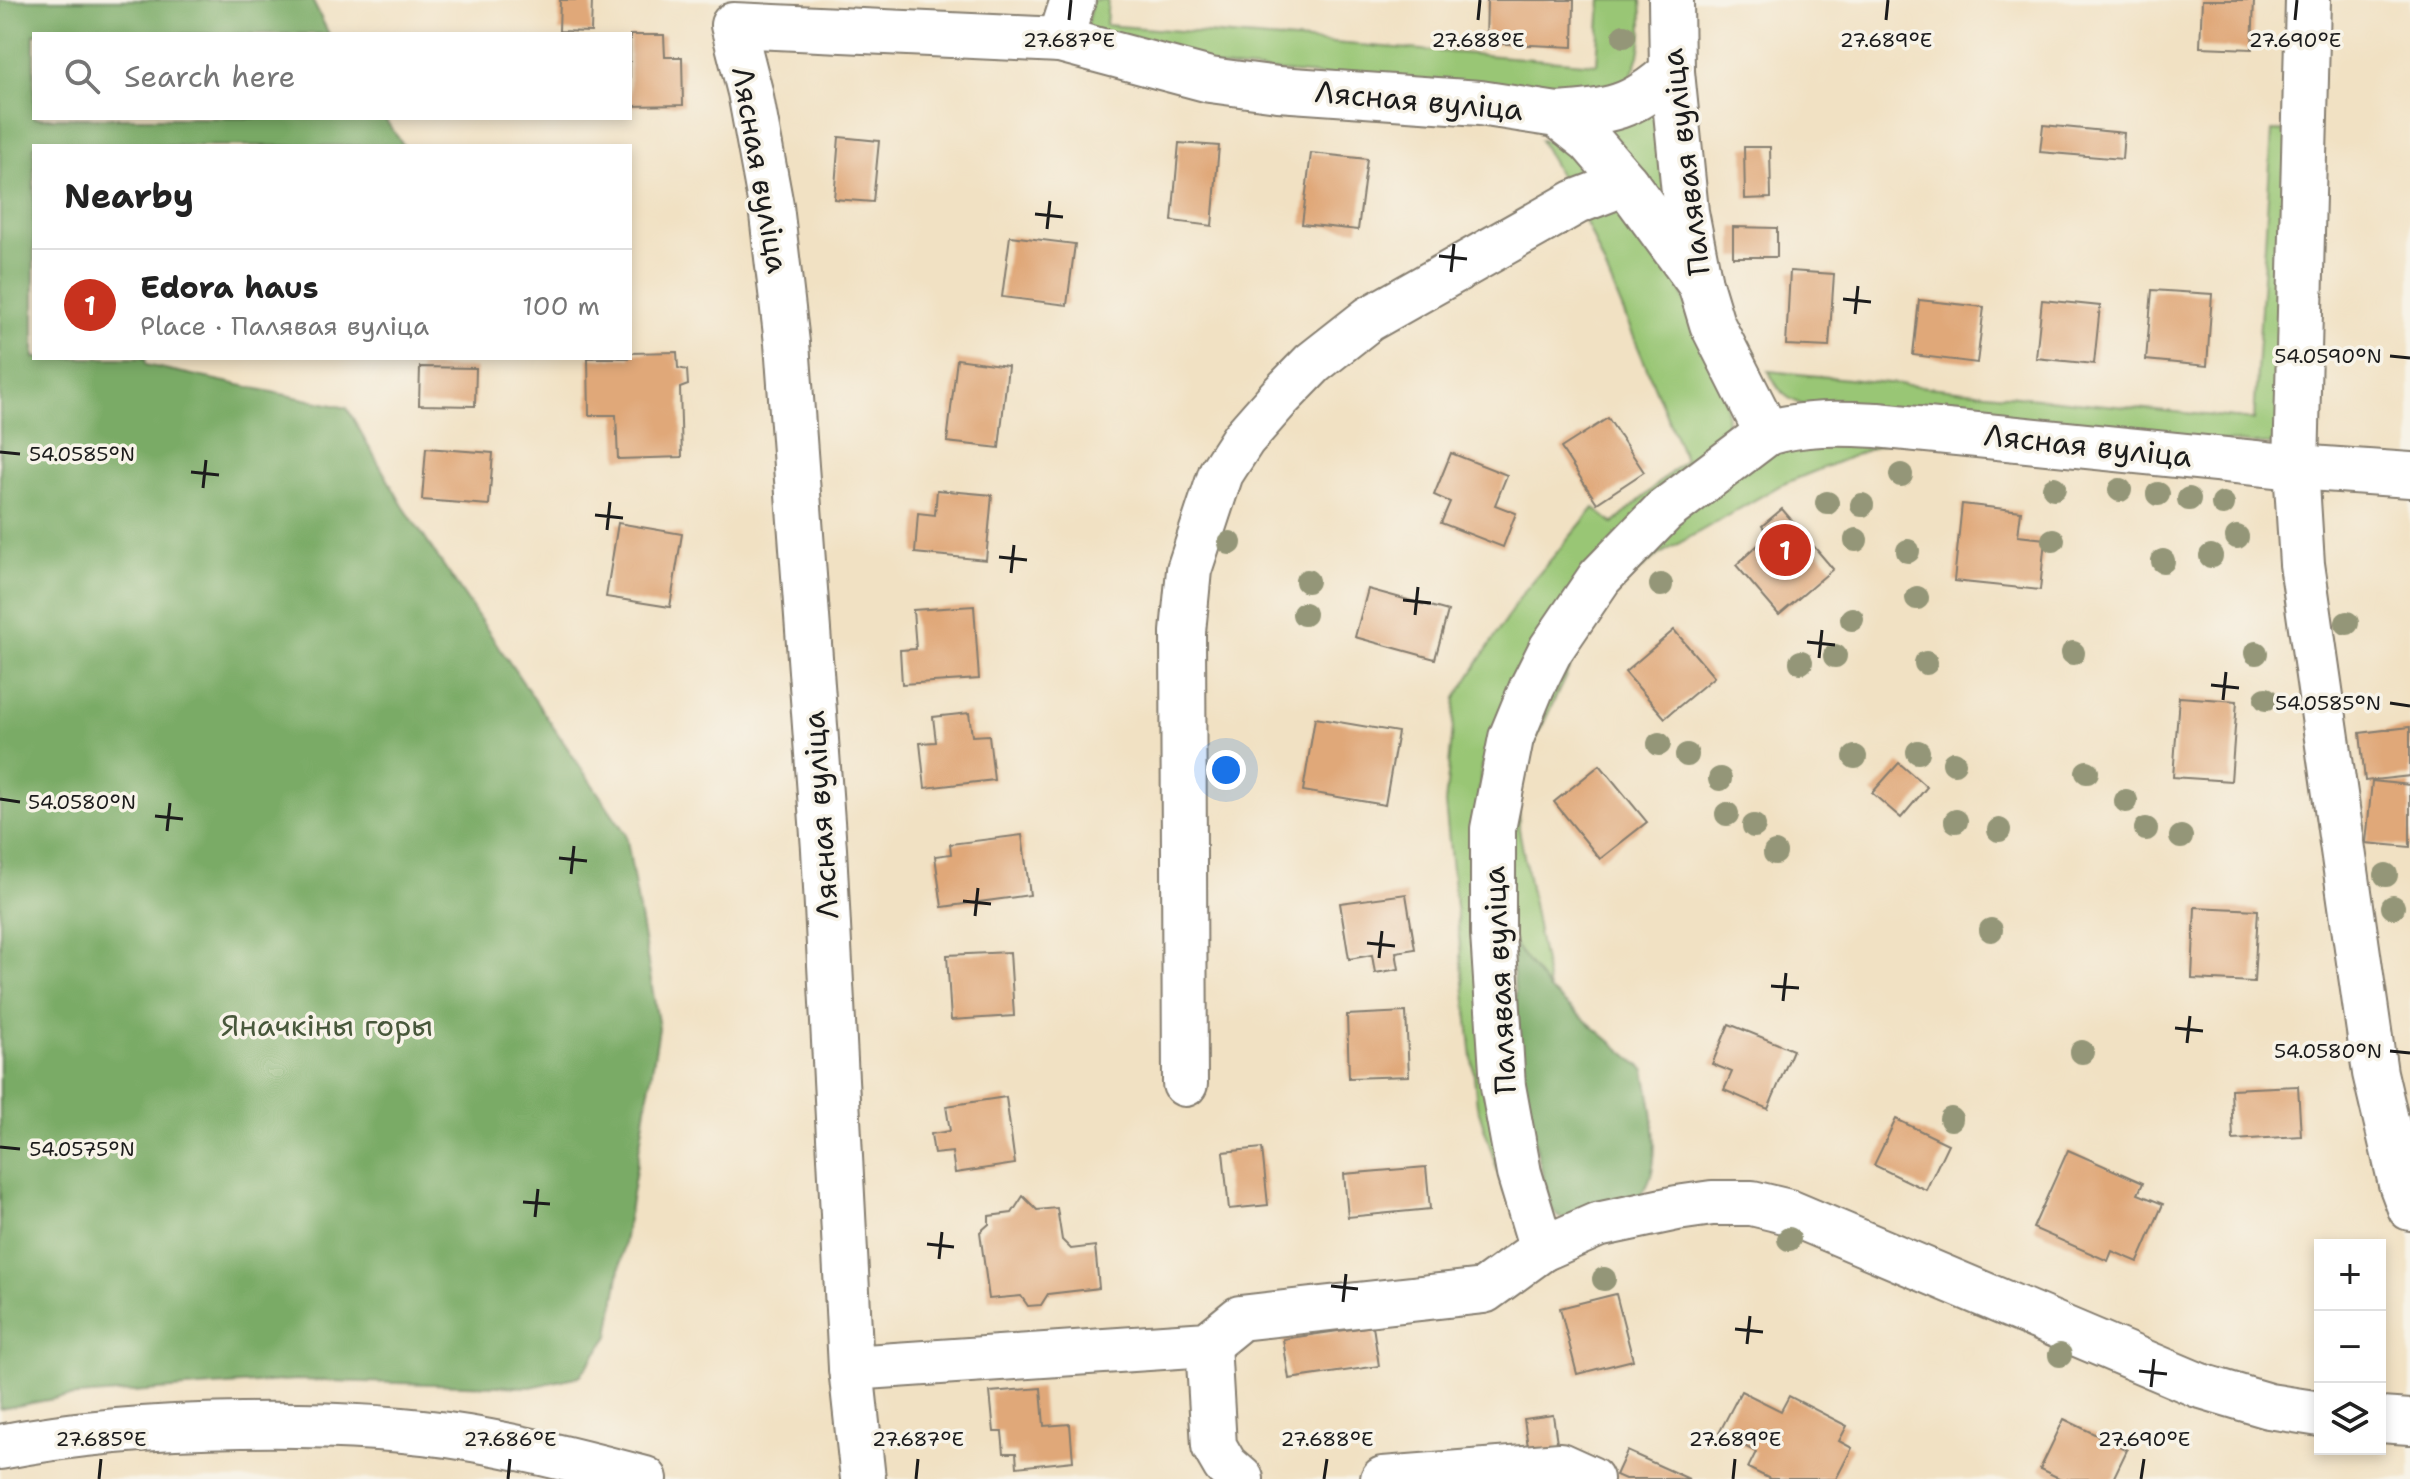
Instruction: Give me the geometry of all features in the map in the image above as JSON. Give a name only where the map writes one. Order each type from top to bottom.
[{"type":"street","name":"Палявая вуліца","points":[[1542,1249],[1519,1173],[1503,1086],[1493,934],[1493,829],[1511,738],[1551,649],[1600,577],[1664,511],[1767,433],[1712,324],[1700,284],[1686,212],[1672,72],[1671,0]]},
{"type":"street","points":[[2308,0],[2296,467],[2302,564],[2375,1073],[2407,1192]]},
{"type":"street","name":"Лясная вуліца","points":[[863,1479],[851,1368],[824,849],[787,343],[771,206],[750,92],[728,13],[1066,20],[1210,80],[1278,89],[1480,103],[1557,115],[1590,141],[1626,183],[1700,284]]},
{"type":"street","points":[[1557,115],[1596,112],[1623,105],[1648,94],[1672,72]]},
{"type":"street","points":[[1185,1084],[1183,632],[1189,570],[1221,473],[1243,439],[1279,398],[1313,363],[1369,319],[1576,202],[1626,183]]},
{"type":"street","name":"Лясная вуліца","points":[[1767,433],[1794,425],[1836,422],[2296,467],[2410,475]]},
{"type":"street","points":[[851,1368],[1208,1344],[1240,1318],[1484,1291],[1542,1249],[1597,1225],[1712,1203],[1752,1203],[1789,1212],[2198,1385],[2269,1406],[2314,1413]]},
{"type":"street","points":[[1208,1344],[1214,1446],[1225,1465],[1241,1479]]},
{"type":"street","points":[[2386,1420],[2410,1422]]},
{"type":"street","points":[[0,1447],[125,1428],[295,1424],[387,1429],[465,1438],[531,1450],[645,1479]]},
{"type":"street","points":[[1383,1479],[1560,1465],[1591,1479]]},
{"type":"green space","name":"Яначкіны горы","points":[[0,0],[312,0],[328,32],[32,32],[32,120],[385,120],[403,144],[32,144],[32,360],[145,360],[146,365],[347,408],[403,506],[626,834],[659,1028],[609,1336],[580,1376],[531,1387],[296,1380],[64,1397],[0,1409]]},
{"type":"green space","points":[[1092,0],[1108,0],[1106,25],[1597,64],[1601,0],[1641,0],[1642,28],[1636,65],[1612,99],[1219,67],[1087,28]]},
{"type":"green space","points":[[1653,108],[1671,206],[1583,124]]},
{"type":"green space","points":[[2272,131],[2292,132],[2278,434],[2270,445],[1807,406],[1788,397],[1772,378],[1769,371],[2254,420]]},
{"type":"green space","points":[[1540,140],[1566,141],[1674,274],[1726,398],[1727,431],[1721,444],[1507,702],[1481,770],[1476,839],[1504,1191],[1477,1105],[1445,804],[1456,698],[1522,594],[1594,508],[1613,524],[1685,460],[1589,229]]},
{"type":"green space","points":[[1837,438],[1887,442],[1781,485],[1657,556],[1615,591],[1594,616],[1518,777],[1537,708],[1564,650],[1602,589],[1648,543],[1723,482],[1774,453],[1813,441]]},
{"type":"green space","points":[[1517,781],[1519,829],[1549,990],[1519,955],[1510,936],[1510,831]]},
{"type":"green space","points":[[1511,940],[1549,990],[1645,1070],[1654,1126],[1653,1166],[1648,1184],[1639,1198],[1617,1212],[1569,1221],[1559,1217],[1550,1207],[1531,1125],[1520,1056]]},
{"type":"building","points":[[560,0],[592,0],[591,32],[559,31]]},
{"type":"building","points":[[1487,0],[1574,0],[1573,47],[1486,43]]},
{"type":"building","points":[[2202,0],[2254,0],[2252,49],[2200,47]]},
{"type":"building","points":[[632,35],[664,35],[665,57],[682,57],[683,105],[632,106]]},
{"type":"building","points":[[2043,125],[2124,133],[2122,159],[2040,152]]},
{"type":"building","points":[[839,137],[879,141],[873,202],[834,199]]},
{"type":"building","points":[[1179,143],[1219,146],[1212,226],[1172,221]]},
{"type":"building","points":[[1744,147],[1770,147],[1771,198],[1745,199]]},
{"type":"building","points":[[1311,153],[1367,159],[1358,230],[1302,224]]},
{"type":"building","points":[[1733,227],[1777,228],[1777,257],[1733,257]]},
{"type":"building","points":[[1010,236],[1075,244],[1067,305],[1002,297]]},
{"type":"building","points":[[1790,271],[1834,274],[1829,347],[1786,345]]},
{"type":"building","points":[[2152,290],[2212,294],[2207,366],[2146,360]]},
{"type":"building","points":[[1919,300],[1984,307],[1977,363],[1913,355]]},
{"type":"building","points":[[2042,300],[2100,306],[2094,364],[2036,358]]},
{"type":"building","points":[[677,352],[678,368],[687,370],[688,385],[680,388],[682,457],[618,459],[616,415],[589,415],[588,360],[632,360],[632,353]]},
{"type":"building","points":[[957,359],[1008,366],[999,448],[947,442]]},
{"type":"building","points":[[420,367],[476,368],[475,406],[419,405]]},
{"type":"building","points":[[1608,418],[1644,472],[1597,503],[1561,448]]},
{"type":"building","points":[[426,448],[493,453],[489,505],[422,500]]},
{"type":"building","points":[[1451,453],[1507,475],[1495,505],[1516,513],[1503,547],[1441,523],[1450,502],[1434,495]]},
{"type":"building","points":[[937,490],[992,495],[986,560],[915,553],[918,513],[935,515]]},
{"type":"building","points":[[1962,504],[2021,511],[2018,536],[2045,539],[2040,590],[1954,581]]},
{"type":"building","points":[[1782,509],[1833,569],[1779,615],[1736,565],[1769,535],[1762,526]]},
{"type":"building","points":[[618,523],[682,534],[670,607],[606,597]]},
{"type":"building","points":[[1368,589],[1448,611],[1435,659],[1355,637]]},
{"type":"building","points":[[974,606],[979,679],[902,684],[900,650],[916,649],[913,610]]},
{"type":"building","points":[[1674,630],[1714,677],[1665,718],[1625,672]]},
{"type":"building","points":[[2179,697],[2237,701],[2231,781],[2173,777]]},
{"type":"building","points":[[969,713],[972,736],[989,735],[994,780],[925,788],[920,743],[936,742],[933,717]]},
{"type":"building","points":[[1315,718],[1398,732],[1385,805],[1303,791]]},
{"type":"building","points":[[2410,727],[2410,776],[2365,781],[2360,733]]},
{"type":"building","points":[[1899,763],[1927,787],[1901,818],[1872,793]]},
{"type":"building","points":[[1600,765],[1647,822],[1600,859],[1554,802]]},
{"type":"building","points":[[2372,781],[2410,785],[2410,847],[2366,843]]},
{"type":"building","points":[[1022,835],[1030,895],[942,907],[935,856],[951,854],[950,844]]},
{"type":"building","points":[[1406,894],[1415,949],[1396,952],[1399,969],[1375,973],[1372,955],[1349,959],[1340,903]]},
{"type":"building","points":[[2195,907],[2258,910],[2254,982],[2192,979]]},
{"type":"building","points":[[1010,952],[1014,1016],[951,1020],[947,955]]},
{"type":"building","points":[[1406,1012],[1409,1076],[1349,1078],[1347,1015]]},
{"type":"building","points":[[1729,1024],[1793,1050],[1768,1109],[1724,1090],[1732,1072],[1712,1064]]},
{"type":"building","points":[[2298,1086],[2301,1136],[2233,1140],[2231,1089]]},
{"type":"building","points":[[1006,1097],[1015,1164],[955,1173],[952,1152],[934,1154],[931,1134],[950,1131],[946,1106]]},
{"type":"building","points":[[1896,1119],[1948,1144],[1926,1190],[1874,1165]]},
{"type":"building","points":[[1262,1148],[1268,1205],[1229,1209],[1223,1152]]},
{"type":"building","points":[[2068,1150],[2143,1183],[2138,1194],[2163,1204],[2138,1262],[2112,1251],[2108,1261],[2033,1228]]},
{"type":"building","points":[[1426,1167],[1430,1209],[1348,1217],[1344,1174]]},
{"type":"building","points":[[1023,1196],[1037,1210],[1057,1208],[1062,1240],[1071,1249],[1095,1246],[1099,1288],[1048,1294],[1041,1305],[1028,1306],[1021,1296],[989,1299],[980,1232],[989,1224],[989,1216],[1012,1213]]},
{"type":"building","points":[[1616,1294],[1633,1360],[1577,1374],[1560,1308]]},
{"type":"building","points":[[1373,1326],[1379,1366],[1289,1379],[1283,1339]]},
{"type":"building","points":[[1041,1388],[1044,1426],[1070,1424],[1073,1461],[1017,1467],[1016,1453],[1004,1453],[1002,1432],[994,1432],[990,1392]]},
{"type":"building","points":[[1741,1391],[1781,1411],[1789,1396],[1847,1426],[1839,1441],[1852,1448],[1836,1479],[1770,1479],[1748,1468],[1756,1452],[1719,1433]]},
{"type":"building","points":[[1553,1415],[1558,1449],[1529,1454],[1524,1419]]},
{"type":"building","points":[[2064,1419],[2127,1450],[2113,1479],[2061,1479],[2040,1469]]},
{"type":"building","points":[[1627,1451],[1689,1479],[1625,1479],[1616,1475]]},
{"type":"place","name":"Edora haus","points":[[1785,550]]}]
